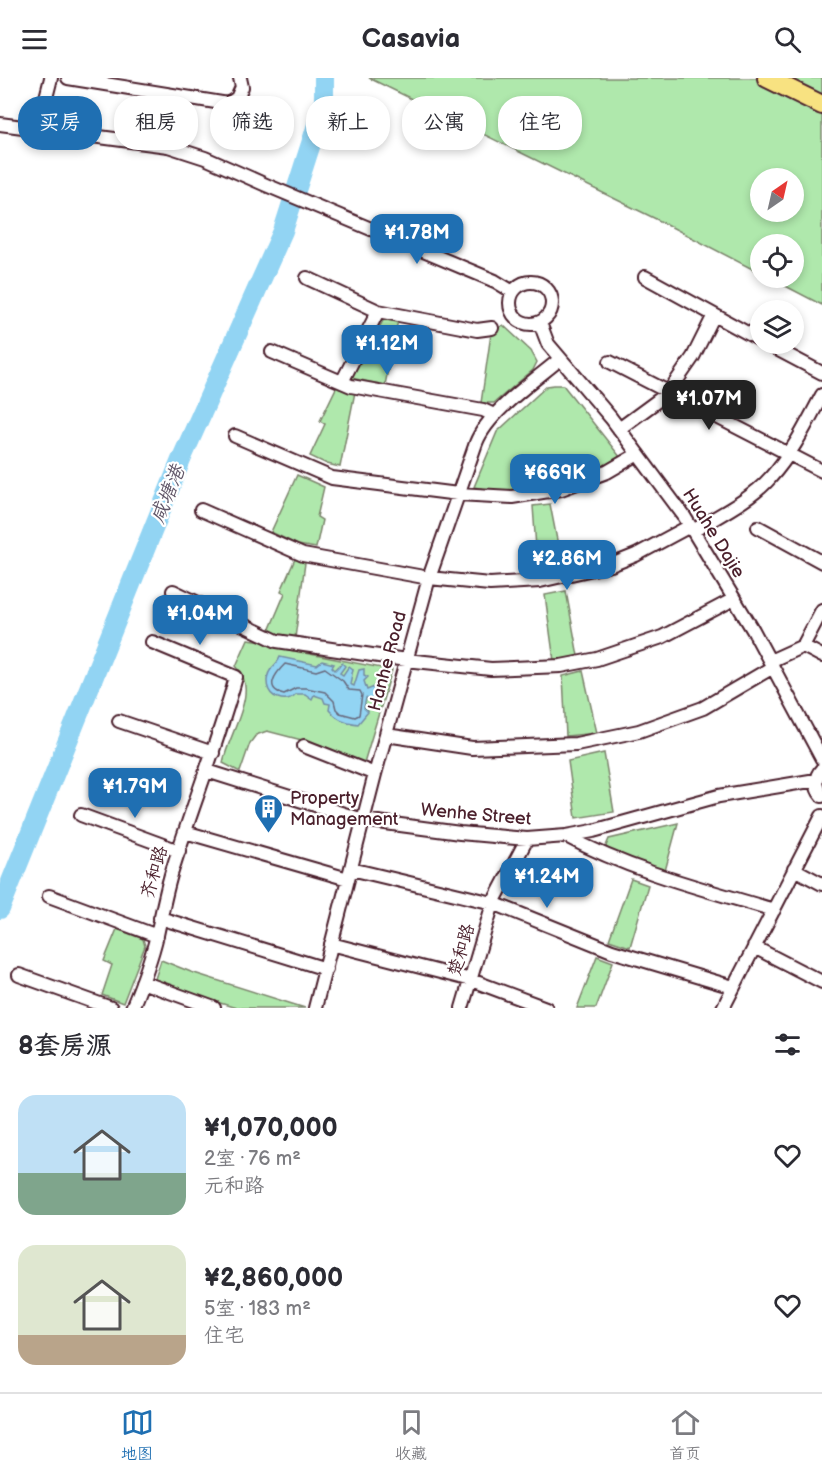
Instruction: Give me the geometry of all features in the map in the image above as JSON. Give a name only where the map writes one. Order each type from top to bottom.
[{"type":"highway","points":[[767,78],[822,105]]},
{"type":"street","points":[[46,96],[51,78]]},
{"type":"street","points":[[68,78],[228,104],[237,98],[242,87],[240,78]]},
{"type":"street","points":[[0,124],[18,126]]},
{"type":"street","points":[[102,137],[168,146],[205,158],[495,281],[513,292]]},
{"type":"street","points":[[645,277],[750,335]]},
{"type":"street","points":[[307,278],[378,311],[477,330],[492,328]]},
{"type":"street","points":[[532,282],[544,286],[552,301],[552,309],[547,318],[540,323],[528,325],[514,317],[510,310],[513,292],[519,286],[532,282]]},
{"type":"street","points":[[342,382],[378,311]]},
{"type":"street","points":[[619,429],[668,393],[693,357],[714,315]]},
{"type":"street","name":"Huahe Dajie","points":[[540,323],[548,344],[619,429],[691,528],[772,664],[822,759]]},
{"type":"street","points":[[272,352],[351,386],[483,410],[494,415]]},
{"type":"street","points":[[786,354],[822,373]]},
{"type":"street","name":"Hanhe Road","points":[[315,1008],[375,774],[429,578],[481,431],[494,415],[560,359]]},
{"type":"street","points":[[610,362],[822,471]]},
{"type":"street","points":[[201,510],[303,555],[429,578],[490,584],[540,581],[611,565],[636,555],[740,502],[770,480],[822,395]]},
{"type":"street","points":[[235,436],[332,478],[458,494],[512,497],[561,489],[607,472],[638,454]]},
{"type":"street","points":[[758,527],[822,562]]},
{"type":"street","points":[[173,591],[277,641],[406,660],[491,669],[561,666],[597,659],[662,637],[734,599]]},
{"type":"street","points":[[386,735],[472,748],[576,744],[639,731],[703,708],[803,646],[822,610]]},
{"type":"street","name":"齐和路","points":[[132,1008],[157,936],[165,896],[236,677],[152,642]]},
{"type":"street","points":[[803,646],[822,656]]},
{"type":"street","points":[[119,721],[213,753]]},
{"type":"street","points":[[304,746],[375,774]]},
{"type":"street","name":"Wenhe Street","points":[[207,771],[363,820],[527,839],[566,836],[719,796],[819,774]]},
{"type":"street","points":[[819,774],[817,788],[822,796]]},
{"type":"street","points":[[81,815],[179,851]]},
{"type":"street","points":[[723,1008],[822,816]]},
{"type":"street","points":[[185,832],[349,874],[493,903],[612,951],[733,987]]},
{"type":"street","points":[[566,836],[590,849],[648,872],[774,910]]},
{"type":"street","name":"楚和路","points":[[462,1008],[493,903],[527,839]]},
{"type":"street","points":[[794,869],[822,884]]},
{"type":"street","points":[[49,896],[157,936]]},
{"type":"street","points":[[160,918],[326,969]]},
{"type":"street","points":[[331,944],[471,980],[546,1008]]},
{"type":"street","points":[[754,947],[822,982]]},
{"type":"street","points":[[19,975],[111,1008]]},
{"type":"street","points":[[142,982],[214,1008]]},
{"type":"green space","points":[[369,78],[822,78],[822,305],[789,288],[804,288],[804,234],[750,234],[750,268],[516,150],[582,150],[582,96],[498,96],[498,141],[486,135],[486,96],[406,96]]},
{"type":"green space","points":[[384,319],[398,320],[385,385],[351,378]]},
{"type":"green space","points":[[503,325],[531,351],[537,362],[533,370],[494,403],[481,403],[491,334]]},
{"type":"green space","points":[[563,385],[621,458],[595,471],[540,488],[506,491],[474,487],[497,432],[547,386]]},
{"type":"green space","points":[[337,386],[355,392],[340,467],[310,456],[325,424],[320,421]]},
{"type":"green space","points":[[297,475],[324,487],[317,517],[322,520],[316,548],[298,545],[271,532]]},
{"type":"green space","points":[[550,504],[563,571],[538,576],[533,506]]},
{"type":"green space","points":[[295,559],[305,563],[295,638],[278,636],[269,631],[285,593],[281,591]]},
{"type":"green space","points":[[566,591],[578,656],[554,661],[545,595]]},
{"type":"green space","points":[[248,639],[263,641],[274,647],[392,670],[363,766],[321,745],[267,731],[256,735],[250,743],[240,772],[223,763],[244,700],[243,676],[236,666]]},
{"type":"green space","points":[[583,671],[597,733],[566,736],[563,676]]},
{"type":"green space","points":[[604,753],[614,812],[576,818],[568,761]]},
{"type":"green space","points":[[678,823],[665,871],[608,851],[606,846],[609,839]]},
{"type":"green space","points":[[631,879],[648,885],[630,947],[609,940]]},
{"type":"green space","points":[[117,929],[143,939],[145,946],[123,1003],[102,995],[112,965],[104,961]]},
{"type":"green space","points":[[597,956],[613,962],[596,1008],[577,1008]]},
{"type":"green space","points":[[161,960],[191,972],[305,1008],[236,1008],[154,982]]},
{"type":"water","points":[[280,657],[317,665],[322,661],[334,664],[332,667],[335,670],[342,663],[345,666],[340,673],[343,675],[349,666],[353,669],[350,684],[354,686],[359,670],[364,669],[364,675],[368,677],[364,681],[367,690],[374,687],[379,689],[377,699],[373,703],[366,698],[364,708],[368,712],[358,724],[339,718],[329,710],[330,704],[314,695],[312,699],[305,694],[296,694],[286,699],[278,698],[271,693],[267,682],[271,669]]},
{"type":"waterway","name":"咸塘港","points":[[0,909],[181,460],[283,231],[324,103],[324,78]]},
{"type":"place","name":"Property Management","points":[[269,834]]}]
